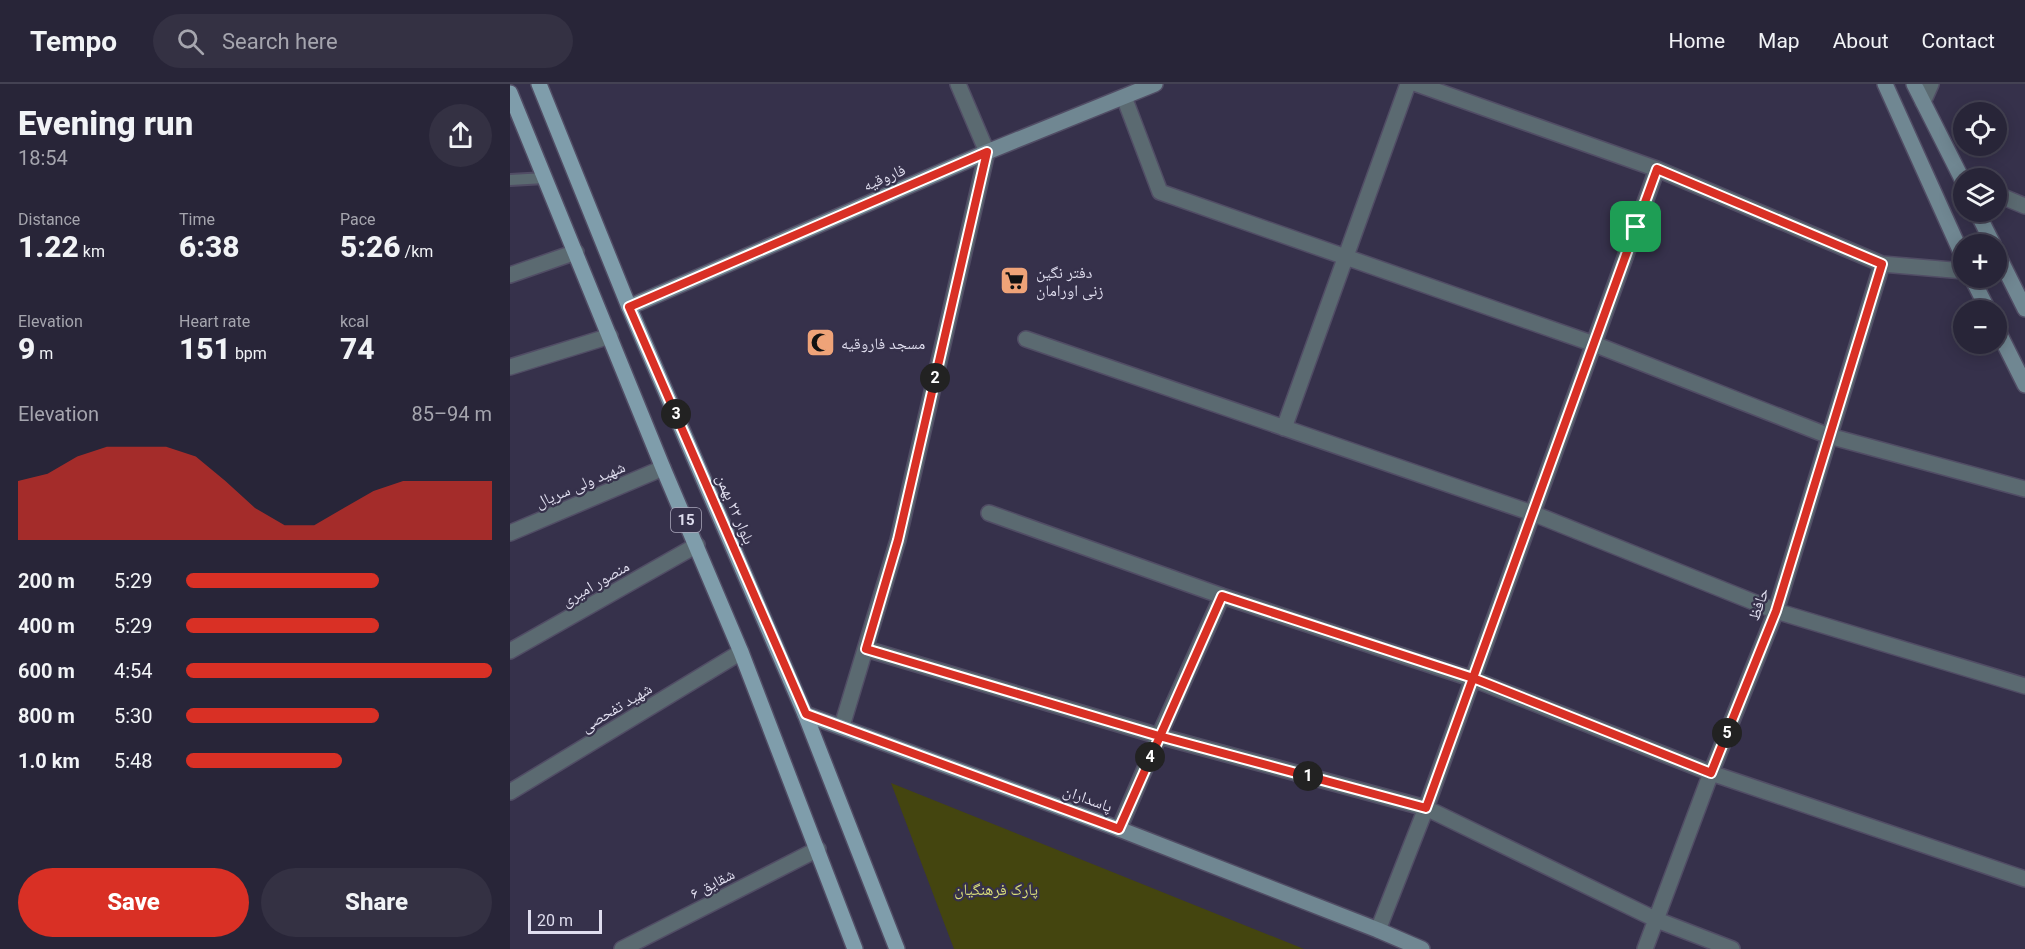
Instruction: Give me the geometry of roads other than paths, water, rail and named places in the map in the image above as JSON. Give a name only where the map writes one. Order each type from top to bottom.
[{"type":"main road","name":"بلوار ۲۲ بهمن","points":[[539,84],[629,307],[806,714],[897,949]]},
{"type":"main road","name":"فاروقیه","points":[[629,307],[987,152],[1155,84]]},
{"type":"main road","points":[[1885,84],[1953,235]]},
{"type":"main road","points":[[1914,84],[1957,168]]},
{"type":"main road","name":"15","points":[[510,93],[663,468],[741,652],[818,849],[854,949]]},
{"type":"main road","points":[[2007,273],[2025,309]]},
{"type":"main road","points":[[2007,349],[2025,385]]},
{"type":"main road","name":"پاسداران","points":[[806,714],[1119,829],[1422,949]]},
{"type":"street","points":[[842,726],[898,540],[987,152],[958,84]]},
{"type":"street","points":[[1284,428],[1408,84]]},
{"type":"street","points":[[1418,84],[1657,169],[1882,264],[1953,270]]},
{"type":"street","points":[[1923,102],[1931,84]]},
{"type":"street","points":[[1124,97],[1160,192],[1594,344],[1829,436],[2025,489]]},
{"type":"street","points":[[1378,930],[1426,808],[1657,169]]},
{"type":"street","points":[[2007,199],[2025,206]]},
{"type":"street","points":[[510,275],[576,252]]},
{"type":"street","name":"حافظ","points":[[1645,949],[1711,773],[1776,611],[1882,264]]},
{"type":"street","points":[[510,368],[610,336]]},
{"type":"street","points":[[1026,339],[1533,513],[1776,611],[2025,686]]},
{"type":"street","name":"شهید ولی سریال","points":[[510,533],[663,468]]},
{"type":"street","points":[[989,513],[1222,596],[1473,678],[1711,773],[2025,879]]},
{"type":"street","name":"منصور امیری","points":[[510,651],[697,545]]},
{"type":"street","points":[[1119,829],[1222,596]]},
{"type":"street","points":[[866,649],[1159,736],[1426,808],[1657,920],[1732,949]]},
{"type":"street","name":"شهید تفحصی","points":[[510,792],[741,652]]},
{"type":"street","name":"شقایق ۶","points":[[622,949],[818,849]]},
{"type":"lane","points":[[510,180],[545,178]]},
{"type":"place","name":"دفتر نگین زنی اورامان","points":[[1015,281]]},
{"type":"place","name":"مسجد فاروقیه","points":[[820,343]]},
{"type":"park label","name":"پارک فرهنگیان","points":[[996,889]]}]
